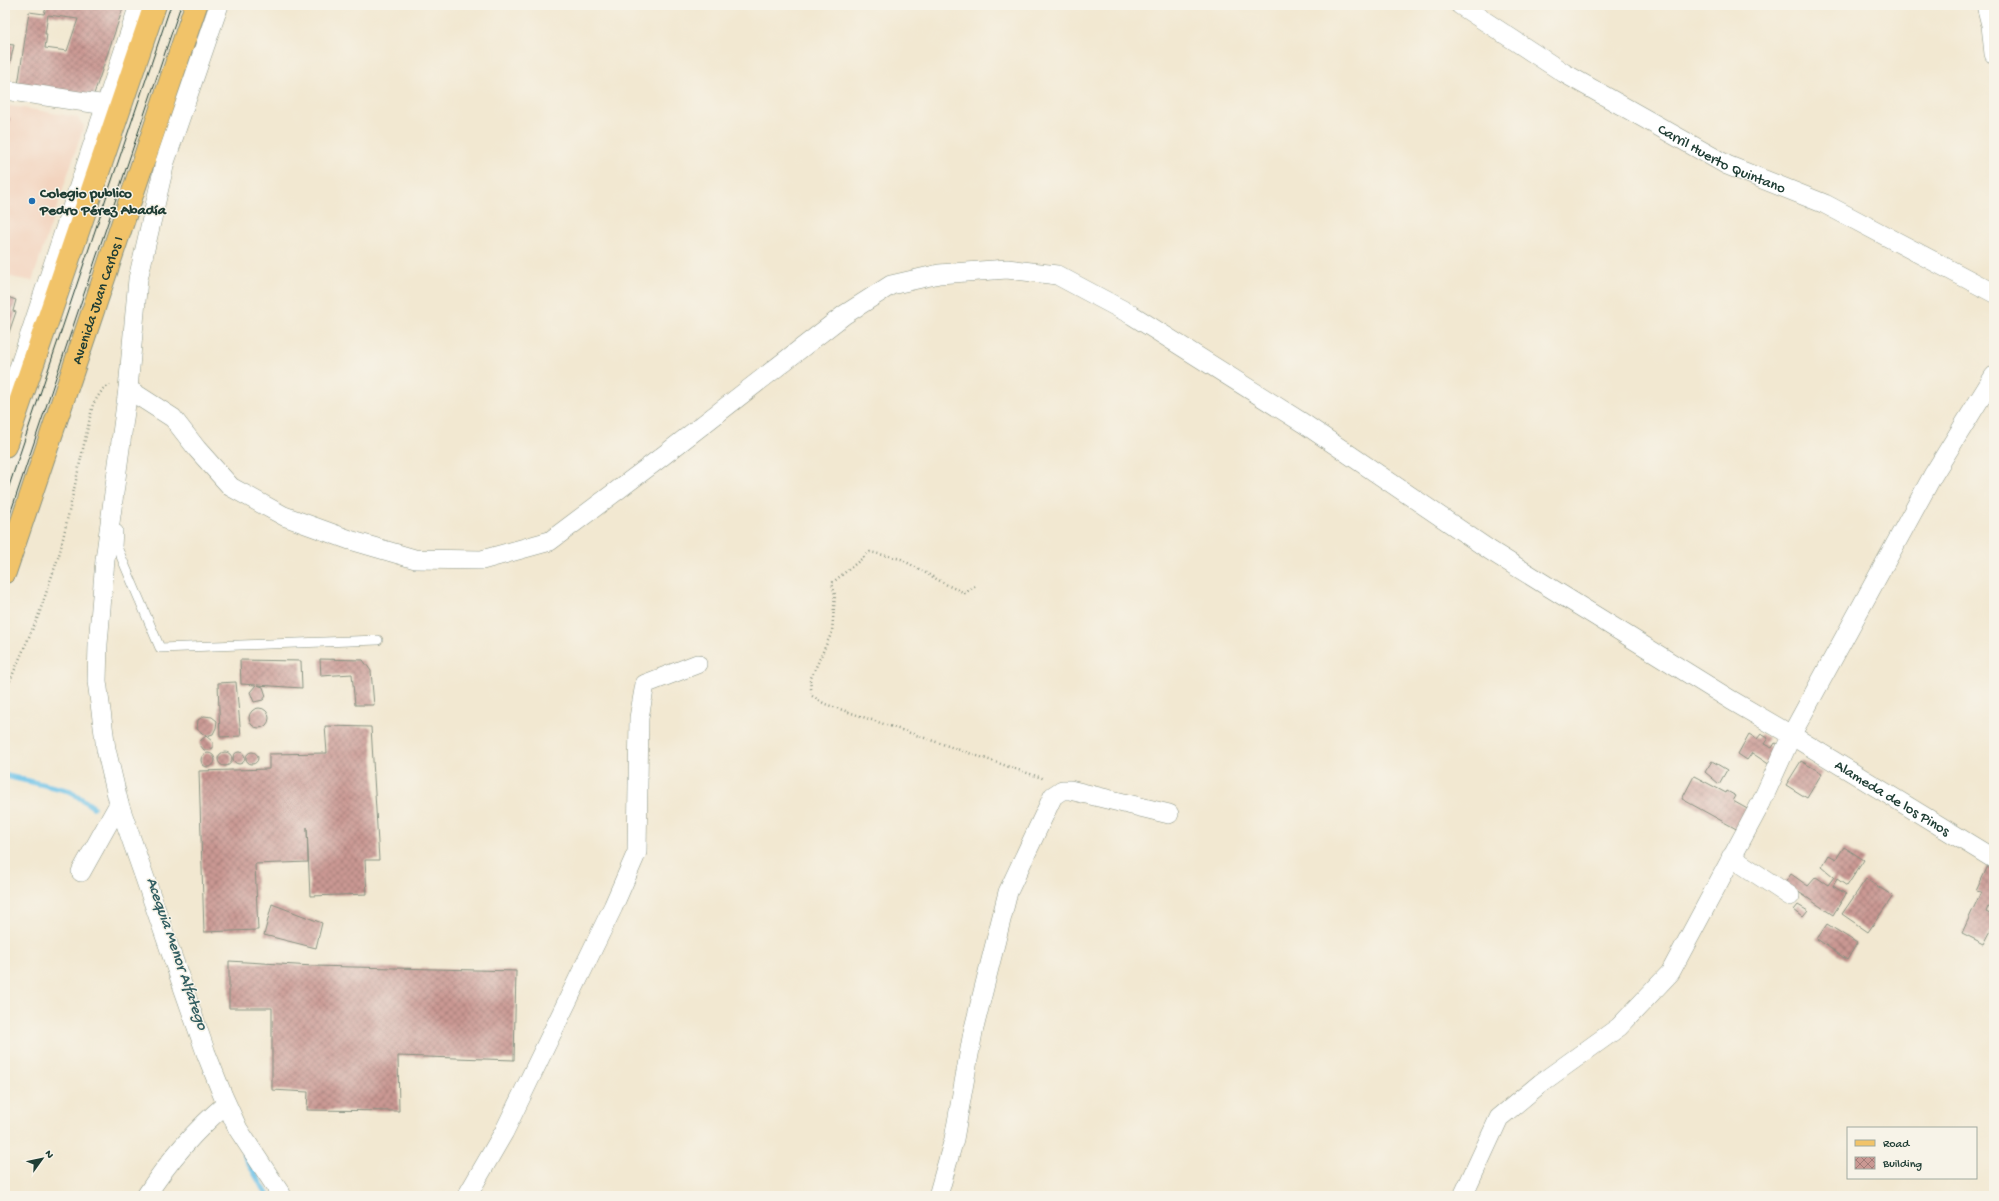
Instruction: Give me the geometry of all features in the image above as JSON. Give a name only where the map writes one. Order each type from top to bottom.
[{"type":"main road","points":[[5,446],[155,5]]},
{"type":"main road","name":"Avenida Juan Carlos I","points":[[5,572],[196,5]]},
{"type":"street","points":[[5,410],[139,5]]},
{"type":"street","points":[[219,5],[165,162],[138,279],[128,389],[105,560],[97,682],[106,749],[119,804],[206,1053],[226,1104],[238,1129],[282,1196]]},
{"type":"street","name":"Carril Huerto Quintano","points":[[1460,5],[1564,73],[1727,165],[1825,204],[1994,293]]},
{"type":"street","points":[[1986,5],[1991,25],[1994,54]]},
{"type":"street","points":[[5,90],[106,106]]},
{"type":"street","name":"Alameda de los Pinos","points":[[128,389],[173,418],[197,449],[231,487],[284,516],[350,540],[415,559],[482,560],[550,541],[655,462],[844,315],[891,285],[939,274],[1007,269],[1057,275],[1139,320],[1303,423],[1491,551],[1731,700],[1994,859]]},
{"type":"street","points":[[1463,1196],[1499,1118],[1541,1083],[1619,1028],[1670,973],[1761,803],[1791,735],[1933,475],[1994,376]]},
{"type":"street","points":[[466,1196],[504,1132],[613,907],[637,852],[638,718],[645,684],[697,664]]},
{"type":"street","points":[[938,1196],[954,1139],[973,1032],[1008,892],[1053,796],[1062,790],[1070,790],[1169,814]]},
{"type":"street","points":[[81,872],[119,804]]},
{"type":"street","points":[[1731,857],[1790,896]]},
{"type":"street","points":[[146,1196],[165,1166],[199,1127],[226,1104]]},
{"type":"lane","points":[[113,508],[118,522],[117,547],[160,648],[378,640]]},
{"type":"path","points":[[5,692],[39,614],[60,552],[93,404],[98,395],[110,386],[116,385],[128,389]]},
{"type":"path","points":[[975,586],[965,593],[949,586],[901,559],[870,552],[832,583],[836,595],[832,632],[810,680],[812,696],[825,704],[1054,782],[1062,790]]},
{"type":"shaded area","name":"Colegio publico Pedro Pérez Abadía","points":[[5,105],[77,117],[84,126],[32,281],[5,276]]},
{"type":"building","points":[[47,5],[124,5],[93,97],[18,85],[29,12],[44,14]],"holes":[[[48,15],[78,19],[67,51],[45,48],[47,34],[45,34]]]},
{"type":"building","points":[[5,44],[14,45],[9,67],[5,67]]},
{"type":"building","points":[[5,117],[10,118],[6,144],[5,144]]},
{"type":"building","points":[[5,296],[16,300],[13,311],[16,312],[5,344]]},
{"type":"building","points":[[320,659],[363,660],[371,671],[374,705],[355,705],[352,674],[321,676]]},
{"type":"building","points":[[240,660],[301,661],[302,688],[257,685],[263,687],[266,696],[263,700],[254,702],[250,692],[256,685],[241,684]]},
{"type":"building","points":[[236,682],[241,736],[220,737],[218,683]]},
{"type":"building","points":[[259,708],[266,711],[269,718],[266,725],[259,728],[252,725],[249,718],[252,711]]},
{"type":"building","points":[[204,716],[212,717],[217,721],[213,734],[206,736],[197,729],[198,720]]},
{"type":"building","points":[[325,726],[371,727],[379,860],[365,860],[367,894],[310,896],[307,827],[308,862],[255,864],[258,930],[204,932],[199,771],[269,769],[269,754],[327,753]]},
{"type":"building","points":[[1749,734],[1757,739],[1761,734],[1768,738],[1764,744],[1772,748],[1775,743],[1783,747],[1770,765],[1752,753],[1747,760],[1738,754]]},
{"type":"building","points":[[206,736],[213,742],[213,748],[209,750],[204,750],[200,745],[201,740]]},
{"type":"building","points":[[225,752],[230,754],[232,759],[230,764],[225,766],[220,764],[218,759],[220,754]]},
{"type":"building","points":[[237,752],[241,752],[245,758],[241,764],[237,764],[233,760],[233,756]]},
{"type":"building","points":[[252,752],[256,754],[258,758],[256,762],[252,764],[248,762],[246,758],[248,754]]},
{"type":"building","points":[[205,753],[211,753],[215,757],[215,763],[211,767],[205,767],[201,763],[201,757]]},
{"type":"building","points":[[1712,761],[1727,770],[1719,784],[1705,772]]},
{"type":"building","points":[[1801,761],[1822,773],[1807,798],[1786,785]]},
{"type":"building","points":[[1694,776],[1726,793],[1727,791],[1736,796],[1733,801],[1751,811],[1740,831],[1682,799]]},
{"type":"building","points":[[1844,847],[1864,860],[1847,886],[1837,879],[1833,886],[1846,894],[1833,915],[1785,883],[1791,874],[1808,886],[1816,877],[1828,885],[1834,877],[1822,867],[1829,855],[1836,859]]},
{"type":"building","points":[[1988,866],[1994,870],[1994,910],[1988,907],[1986,912],[1994,916],[1994,925],[1984,944],[1962,933],[1981,892],[1976,891]]},
{"type":"building","points":[[1866,879],[1893,896],[1868,932],[1842,914]]},
{"type":"building","points":[[272,904],[322,923],[316,948],[264,935]]},
{"type":"building","points":[[1798,905],[1808,911],[1803,917],[1794,910]]},
{"type":"building","points":[[1827,924],[1857,943],[1847,960],[1817,939]]},
{"type":"building","points":[[229,961],[313,966],[516,971],[514,1060],[398,1056],[399,1111],[307,1110],[308,1092],[272,1090],[272,1008],[229,1008]]},
{"type":"waterway","name":"Acequia Menor Alfatego","points":[[7,776],[70,791],[93,807]]},
{"type":"waterway","name":"Acequia Menor Alfatego","points":[[244,1155],[268,1196]]},
{"type":"tram line","points":[[5,498],[171,5]]},
{"type":"tram line","points":[[5,529],[181,5]]},
{"type":"place","name":"Colegio publico Pedro Pérez Abadía","points":[[32,201]]}]
